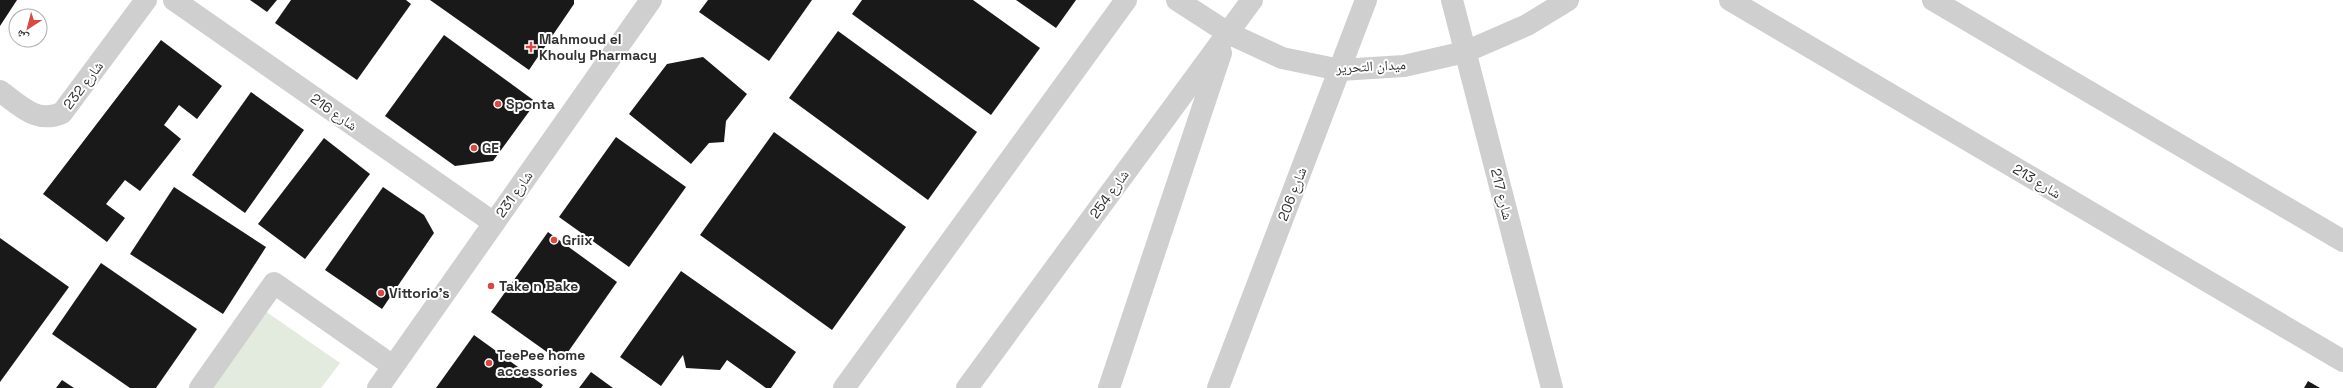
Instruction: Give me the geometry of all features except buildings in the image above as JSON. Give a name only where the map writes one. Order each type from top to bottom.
[{"type":"street","name":"شارع 232","points":[[0,91],[34,114],[43,117],[62,113],[146,0]]},
{"type":"street","name":"شارع 216","points":[[174,0],[494,223]]},
{"type":"street","name":"شارع 231","points":[[378,388],[651,0]]},
{"type":"street","points":[[844,388],[1126,0]]},
{"type":"street","name":"ميدان التحرير","points":[[1178,0],[1228,33],[1282,58],[1340,70],[1404,66],[1465,52],[1527,25],[1568,0]]},
{"type":"street","name":"شارع 254","points":[[967,388],[1252,0]]},
{"type":"street","name":"شارع 206","points":[[1218,388],[1366,0]]},
{"type":"street","name":"شارع 217","points":[[1452,0],[1552,388]]},
{"type":"street","name":"شارع 213","points":[[1730,0],[2343,361]]},
{"type":"street","points":[[1933,0],[2343,242]]},
{"type":"street","points":[[1109,388],[1228,33]]},
{"type":"street","points":[[200,388],[274,283],[393,366]]},
{"type":"shaded area","points":[[265,311],[340,363],[321,388],[211,388]]},
{"type":"place","name":"Mahmoud el Khouly Pharmacy","points":[[531,47]]},
{"type":"place","name":"Sponta","points":[[498,104]]},
{"type":"place","name":"GE","points":[[474,148]]},
{"type":"place","name":"Griix","points":[[554,240]]},
{"type":"place","name":"Take n Bake","points":[[491,286]]},
{"type":"place","name":"Vittorio's","points":[[381,293]]},
{"type":"place","name":"TeePee home accessories","points":[[489,363]]}]
